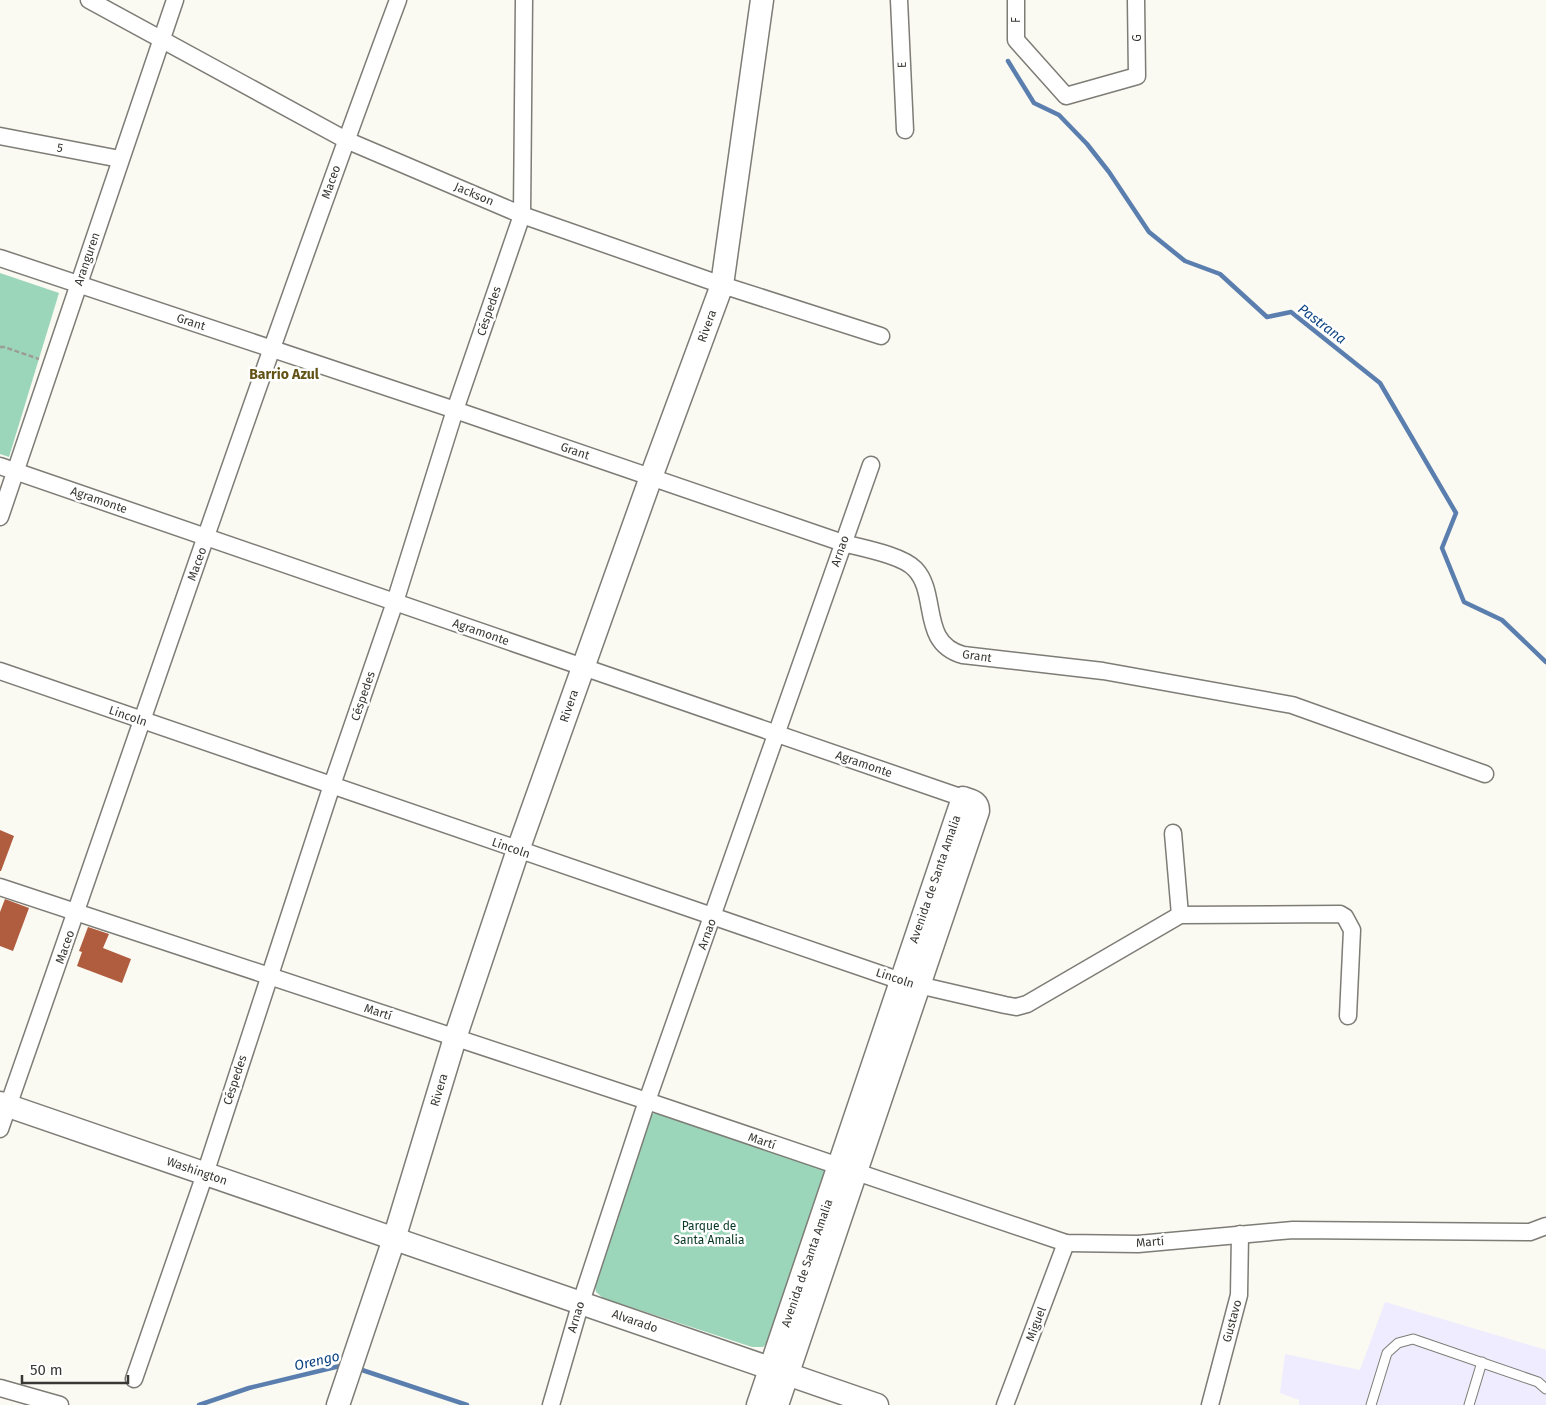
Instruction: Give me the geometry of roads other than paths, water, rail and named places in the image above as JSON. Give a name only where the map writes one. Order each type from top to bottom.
[{"type":"street","name":"Jackson","points":[[89,0],[346,140],[522,215],[722,285],[881,336]]},
{"type":"street","name":"Aranguren","points":[[0,517],[175,0]]},
{"type":"street","name":"Maceo","points":[[0,1129],[4,1105],[77,912],[141,720],[346,140],[398,0]]},
{"type":"street","name":"Céspedes","points":[[134,1379],[205,1174],[332,785],[395,602],[455,410],[522,215],[524,0]]},
{"type":"street","name":"Rivera","points":[[338,1405],[394,1239],[455,1038],[518,850],[651,477],[722,285],[762,0]]},
{"type":"street","name":"E","points":[[899,0],[905,130]]},
{"type":"street","name":"F","points":[[1016,0],[1016,40],[1066,96],[1137,76]]},
{"type":"street","name":"G","points":[[1136,0],[1137,76]]},
{"type":"street","name":"5","points":[[0,136],[120,159]]},
{"type":"street","name":"Grant","points":[[0,258],[455,410],[843,543],[904,560],[922,578],[935,632],[943,645],[952,652],[962,655],[1103,671],[1292,706],[1485,774]]},
{"type":"street","name":"Arnao","points":[[551,1405],[581,1302],[647,1101],[871,465]]},
{"type":"street","name":"Agramonte","points":[[0,466],[963,798]]},
{"type":"street","name":"Lincoln","points":[[0,671],[910,983],[1005,1005],[1016,1007],[1027,1004],[1180,916]]},
{"type":"street","name":"Avenida de Santa Amalia","points":[[758,1405],[779,1373],[910,983],[978,812],[978,806],[975,802],[963,798]]},
{"type":"street","points":[[1173,833],[1180,916],[1340,914],[1345,918],[1352,930],[1348,1016]]},
{"type":"street","name":"Martí","points":[[0,887],[647,1101],[1066,1244],[1138,1244],[1292,1230],[1530,1232],[1546,1226]]},
{"type":"street","name":"Washington","points":[[4,1105],[394,1239]]},
{"type":"street","name":"Gustavo","points":[[1210,1405],[1239,1295],[1240,1234]]},
{"type":"street","name":"Alvarado","points":[[394,1239],[581,1302],[779,1373],[877,1405]]},
{"type":"street","name":"Miguel","points":[[1005,1405],[1066,1244]]},
{"type":"street","name":"Avenida de Santa Amalia","points":[[777,1405],[779,1373]]},
{"type":"street","points":[[0,1388],[60,1405]]},
{"type":"lane","points":[[1371,1405],[1386,1353],[1398,1344],[1413,1338],[1538,1382],[1546,1389]]},
{"type":"lane","points":[[1469,1405],[1482,1362]]},
{"type":"waterway","name":"Pastrana","points":[[1008,61],[1034,103],[1059,115],[1087,144],[1109,172],[1149,232],[1185,261],[1220,274],[1267,317],[1291,312],[1380,383],[1456,513],[1442,548],[1464,602],[1502,620],[1546,662]]},
{"type":"waterway","name":"Orengo","points":[[199,1405],[249,1388],[344,1365]]},
{"type":"waterway","name":"Orengo","points":[[356,1368],[467,1405]]},
{"type":"district","name":"Barrio Azul","points":[[284,374]]},
{"type":"park label","name":"Parque de Santa Amalia","points":[[709,1233]]}]
